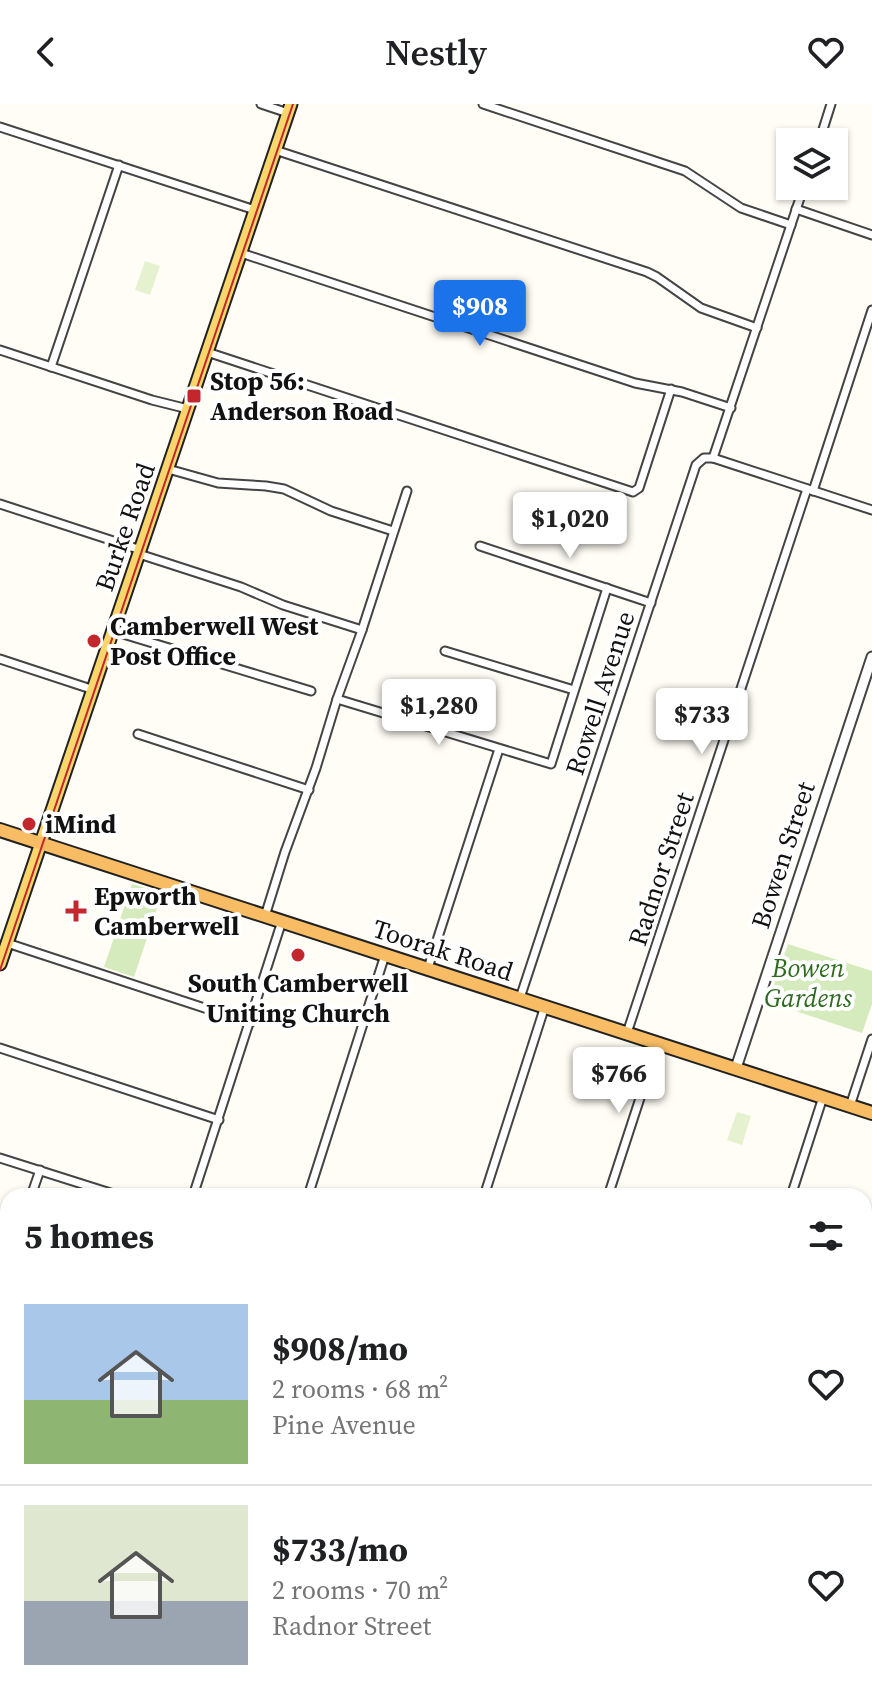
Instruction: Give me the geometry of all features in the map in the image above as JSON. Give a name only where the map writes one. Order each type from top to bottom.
[{"type":"highway","name":"Toorak Road","points":[[0,830],[872,1113]]},
{"type":"main road","name":"Burke Road","points":[[0,964],[290,108]]},
{"type":"street","points":[[261,104],[290,108]]},
{"type":"street","points":[[483,104],[685,171],[741,208],[791,225]]},
{"type":"street","points":[[823,128],[831,104]]},
{"type":"street","points":[[0,127],[255,210]]},
{"type":"street","points":[[275,150],[647,272],[704,310],[757,328]]},
{"type":"street","points":[[51,367],[119,165]]},
{"type":"street","name":"Rowell Avenue","points":[[520,998],[696,465],[699,460],[713,458],[799,200]]},
{"type":"street","points":[[796,209],[872,235]]},
{"type":"street","points":[[241,253],[635,383],[671,389],[731,408]]},
{"type":"street","name":"Radnor Street","points":[[627,1033],[872,310]]},
{"type":"street","points":[[0,350],[187,412]]},
{"type":"street","points":[[207,352],[633,492],[639,488],[671,389]]},
{"type":"street","points":[[713,458],[872,510]]},
{"type":"street","points":[[168,469],[218,483],[284,489],[331,511],[393,531]]},
{"type":"street","points":[[265,916],[407,491]]},
{"type":"street","points":[[0,504],[362,630]]},
{"type":"street","points":[[480,546],[651,603]]},
{"type":"street","points":[[337,699],[551,764],[607,588]]},
{"type":"street","points":[[113,631],[311,691]]},
{"type":"street","points":[[445,651],[574,690]]},
{"type":"street","name":"Bowen Street","points":[[736,1068],[872,657]]},
{"type":"street","points":[[0,659],[94,690]]},
{"type":"street","points":[[138,734],[309,790]]},
{"type":"street","points":[[428,968],[499,749]]},
{"type":"street","points":[[197,1188],[282,921]]},
{"type":"street","points":[[7,943],[250,1023]]},
{"type":"street","points":[[311,1188],[385,955]]},
{"type":"street","points":[[487,1188],[545,1006]]},
{"type":"street","points":[[850,1106],[872,1039]]},
{"type":"street","points":[[611,1188],[658,1043]]},
{"type":"street","points":[[0,1048],[219,1120]]},
{"type":"street","points":[[794,1188],[823,1097]]},
{"type":"street","points":[[0,1158],[95,1188]]},
{"type":"street","points":[[34,1188],[40,1170]]},
{"type":"green space","points":[[145,261],[160,266],[150,295],[135,290]]},
{"type":"green space","points":[[132,884],[162,893],[134,977],[104,967]]},
{"type":"green space","name":"Bowen Gardens","points":[[788,944],[872,971],[872,1004],[862,1033],[768,1002]]},
{"type":"green space","points":[[737,1112],[751,1116],[742,1145],[727,1140]]},
{"type":"tram line","points":[[0,970],[293,104]]},
{"type":"place","name":"Stop 56: Anderson Road","points":[[194,396]]},
{"type":"place","name":"Camberwell West Post Office","points":[[94,641]]},
{"type":"place","name":"iMind","points":[[29,824]]},
{"type":"place","name":"Epworth Camberwell","points":[[76,911]]},
{"type":"place","name":"South Camberwell Uniting Church","points":[[298,955]]}]
